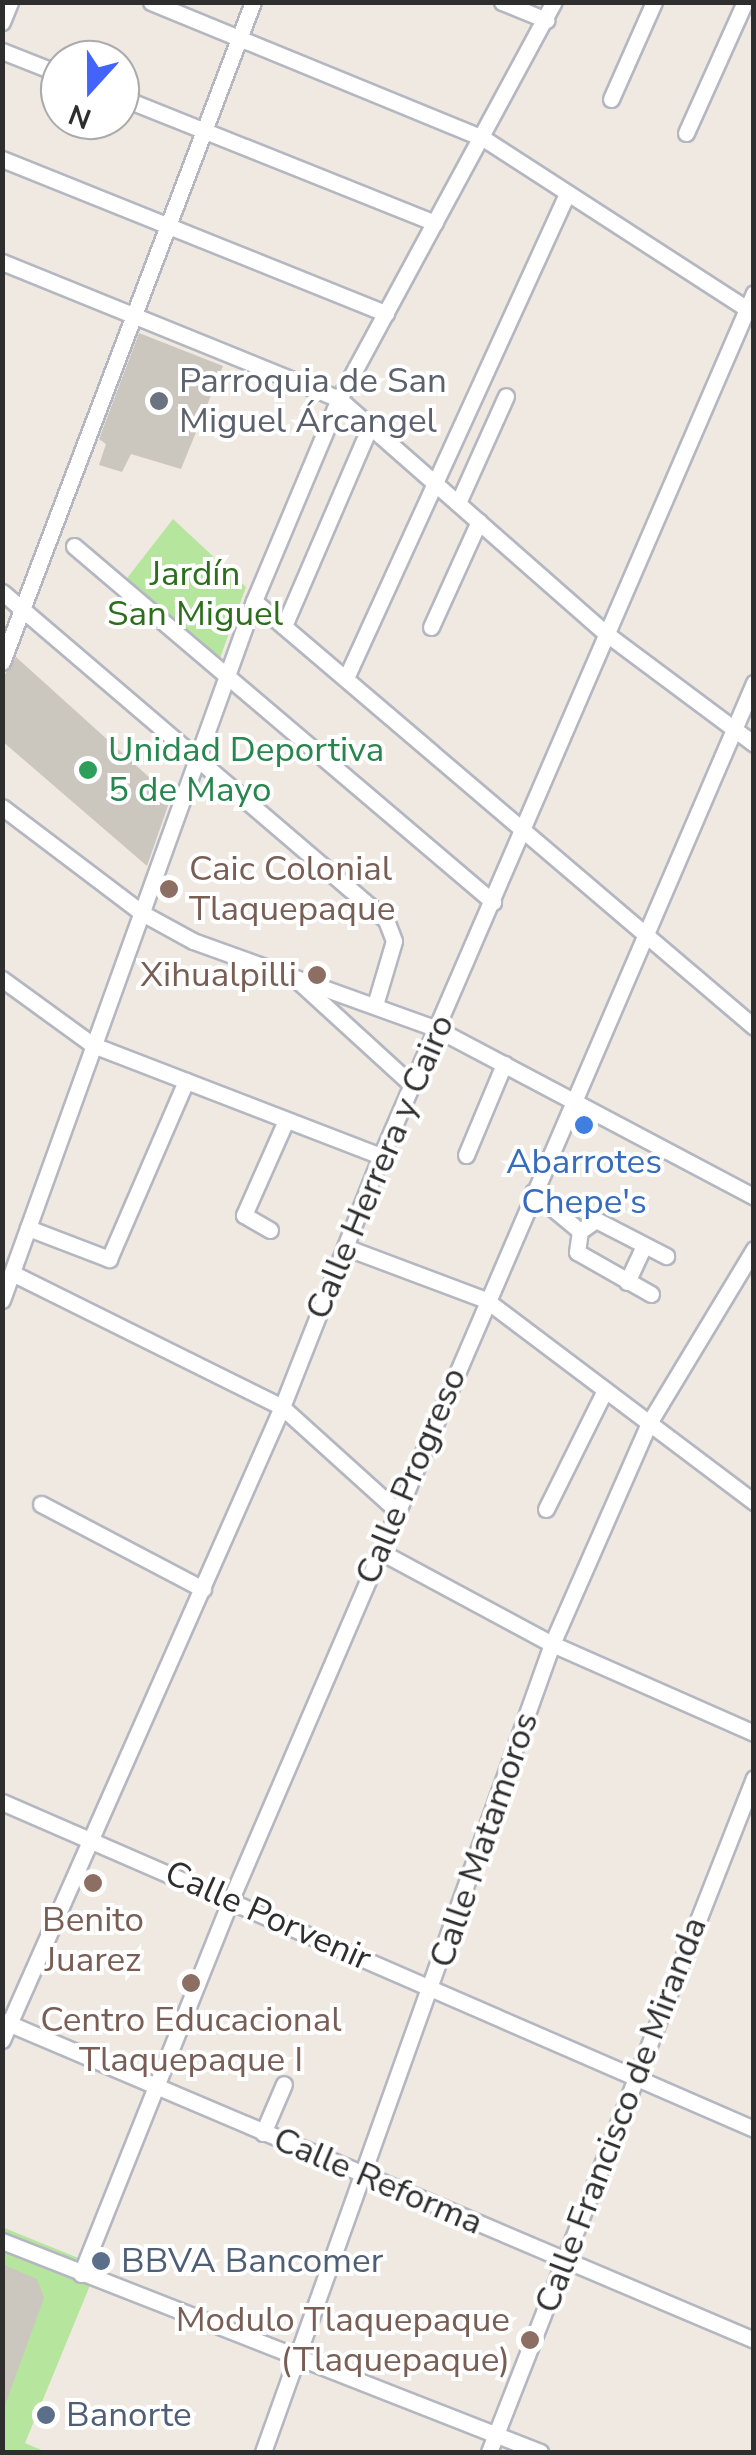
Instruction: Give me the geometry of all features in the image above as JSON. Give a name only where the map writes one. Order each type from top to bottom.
[{"type":"street","points":[[2,22],[10,2]]},
{"type":"street","points":[[151,2],[483,138],[566,196],[750,301]]},
{"type":"street","points":[[2,662],[253,2]]},
{"type":"street","points":[[502,2],[546,20]]},
{"type":"street","points":[[2,1300],[254,601],[339,399],[554,2]]},
{"type":"street","points":[[610,99],[654,2]]},
{"type":"street","points":[[686,133],[745,2]]},
{"type":"street","points":[[2,51],[40,66]]},
{"type":"street","points":[[140,105],[435,223]]},
{"type":"street","points":[[2,159],[386,313]]},
{"type":"street","points":[[346,678],[433,480],[566,196]]},
{"type":"street","points":[[2,262],[135,312],[339,399],[608,635],[754,744]]},
{"type":"street","name":"Calle Herrera y Cairo","points":[[2,2040],[6,2022],[94,1841],[282,1408],[380,1156],[525,830],[750,301]]},
{"type":"street","points":[[458,503],[506,396]]},
{"type":"street","points":[[284,626],[370,426]]},
{"type":"street","points":[[431,627],[479,521]]},
{"type":"street","points":[[74,546],[493,902]]},
{"type":"street","points":[[2,592],[390,926],[394,940],[375,1005]]},
{"type":"street","points":[[254,601],[646,930],[754,1028]]},
{"type":"street","name":"Calle Progreso","points":[[81,2274],[231,1899],[754,683]]},
{"type":"street","points":[[2,807],[142,913],[193,941],[438,1030],[754,1197]]},
{"type":"street","points":[[292,976],[412,1086]]},
{"type":"street","points":[[2,979],[93,1045],[380,1156]]},
{"type":"street","points":[[466,1155],[504,1064]]},
{"type":"street","points":[[28,1228],[109,1259],[186,1081]]},
{"type":"street","points":[[270,1230],[244,1215],[286,1120]]},
{"type":"street","points":[[533,1192],[580,1230]]},
{"type":"street","points":[[580,1230],[596,1220],[643,1248],[666,1256]]},
{"type":"street","points":[[580,1230],[577,1252],[651,1294]]},
{"type":"street","points":[[345,1247],[486,1300],[754,1502]]},
{"type":"street","points":[[627,1282],[643,1248]]},
{"type":"street","name":"Calle Matamoros","points":[[263,2452],[433,1988],[552,1644],[649,1423],[754,1249]]},
{"type":"street","points":[[12,1273],[282,1408],[396,1510]]},
{"type":"street","points":[[546,1508],[605,1390]]},
{"type":"street","points":[[42,1504],[203,1590]]},
{"type":"street","points":[[379,1552],[552,1644],[754,1733]]},
{"type":"street","name":"Calle Francisco de Miranda","points":[[489,2452],[754,1778]]},
{"type":"street","name":"Calle Porvenir","points":[[2,1802],[754,2129]]},
{"type":"street","name":"Calle Reforma","points":[[6,2022],[364,2178],[754,2340]]},
{"type":"street","points":[[263,2133],[284,2084]]},
{"type":"street","points":[[2,2241],[297,2360],[540,2452]]},
{"type":"green space","name":"Jardín San Miguel","points":[[173,519],[246,587],[217,666],[121,586]]},
{"type":"green space","points":[[2,2227],[98,2266],[25,2443],[46,2452],[3,2451]]},
{"type":"building","name":"Parroquia de San Miguel Árcangel","points":[[139,333],[223,366],[181,469],[131,454],[122,472],[99,465],[106,444],[99,439]]},
{"type":"building","name":"Unidad Deportiva 5 de Mayo","points":[[16,657],[171,797],[147,866],[2,741],[2,679]]},
{"type":"building","points":[[2,2264],[37,2279],[44,2298],[4,2408]]},
{"type":"place","name":"Parroquia de San Miguel Árcangel","points":[[159,401]]},
{"type":"place","name":"Unidad Deportiva 5 de Mayo","points":[[88,770]]},
{"type":"place","name":"Caic Colonial Tlaquepaque","points":[[169,889]]},
{"type":"place","name":"Xihualpilli","points":[[317,975]]},
{"type":"place","name":"Abarrotes Chepe's","points":[[584,1125]]},
{"type":"place","name":"Benito Juarez","points":[[93,1883]]},
{"type":"place","name":"Centro Educacional Tlaquepaque I","points":[[191,1983]]},
{"type":"place","name":"BBVA Bancomer","points":[[101,2261]]},
{"type":"place","name":"Modulo Tlaquepaque (Tlaquepaque)","points":[[530,2340]]},
{"type":"place","name":"Banorte","points":[[46,2415]]}]
